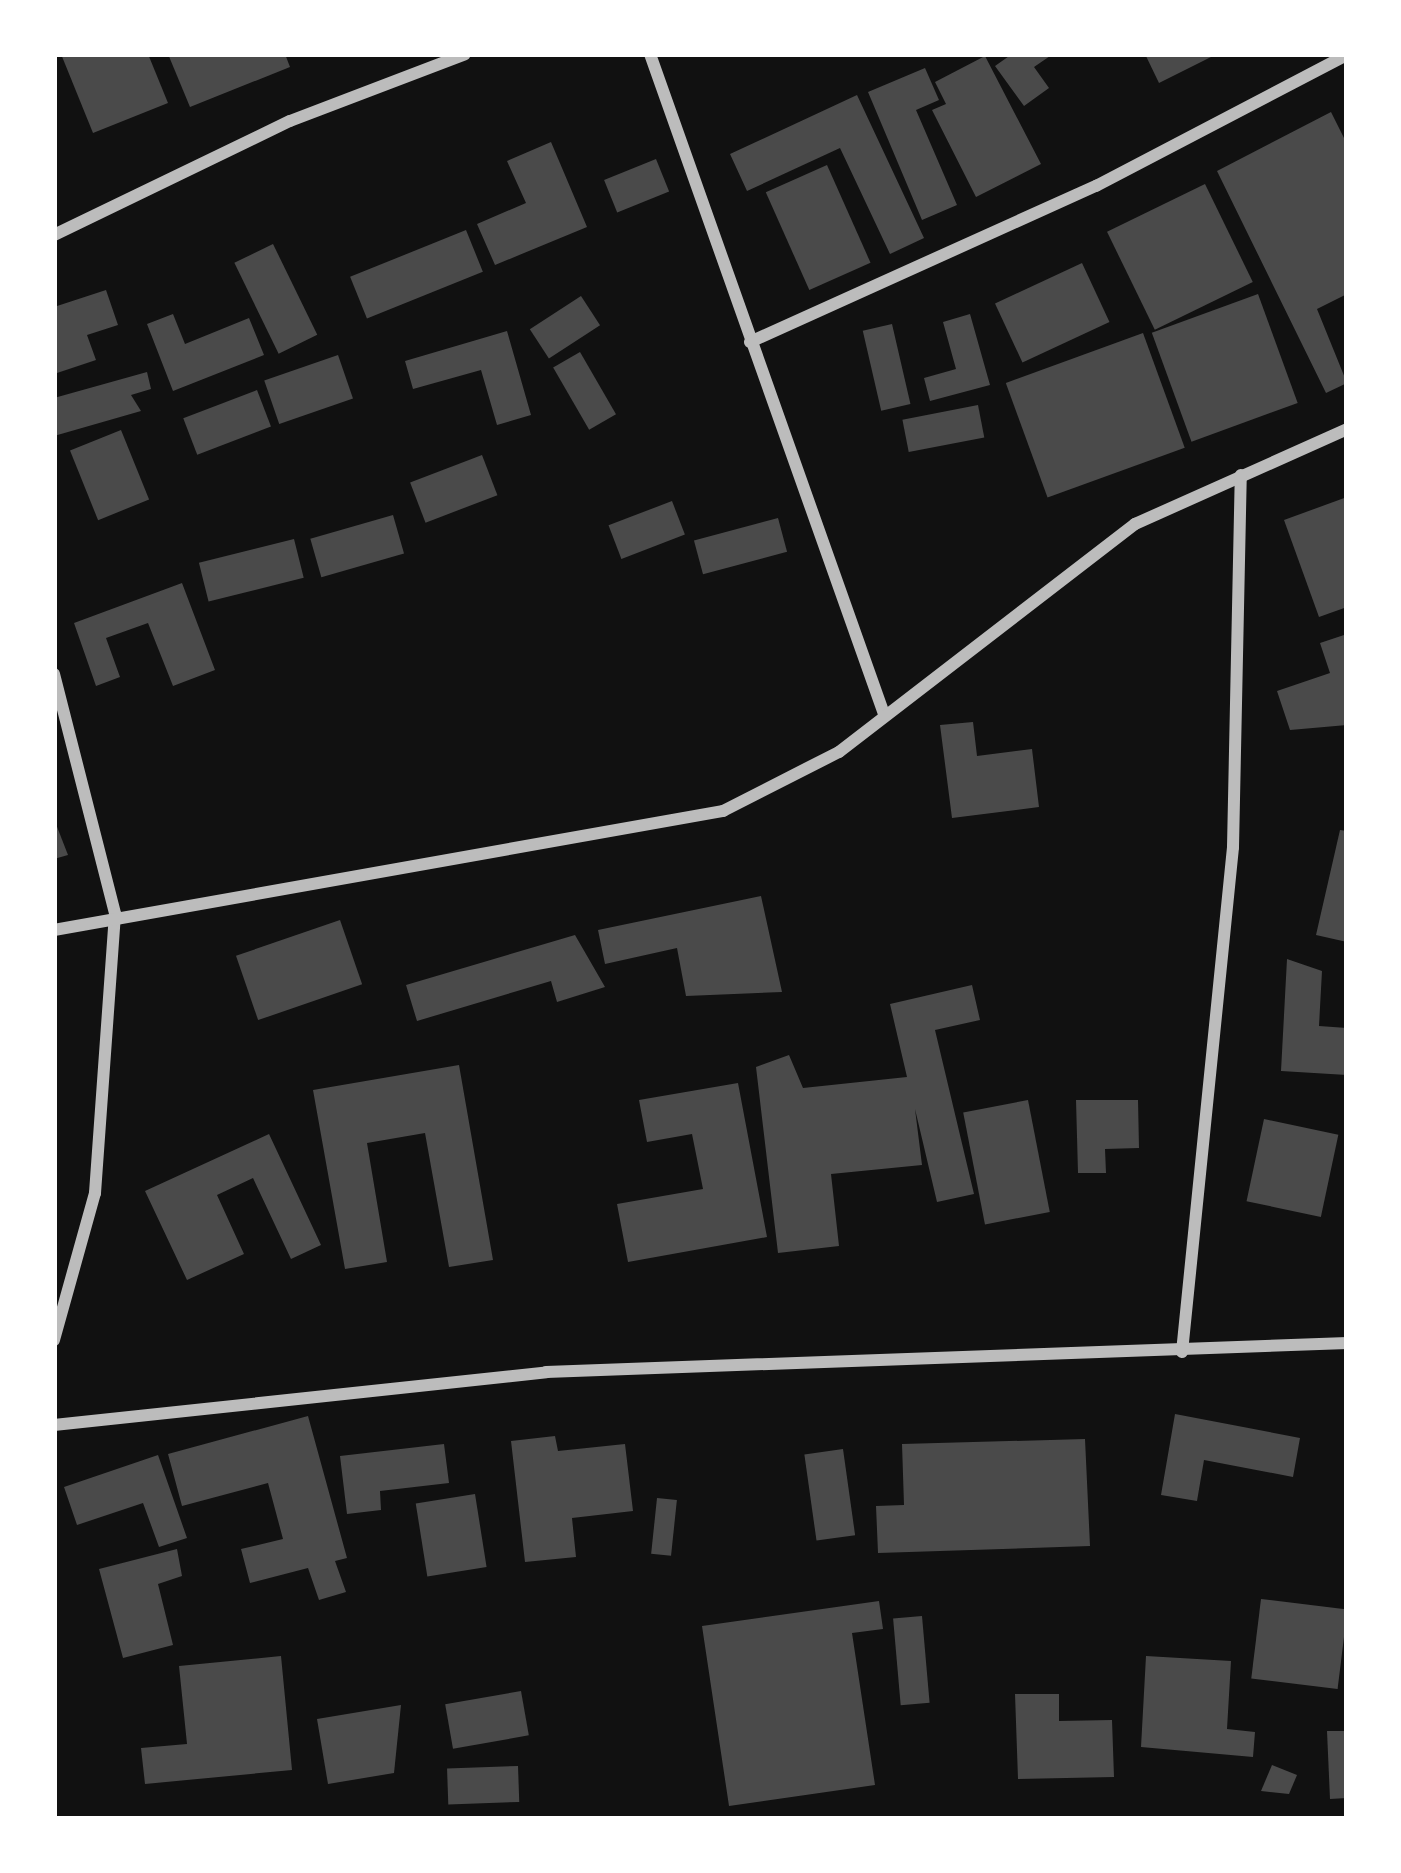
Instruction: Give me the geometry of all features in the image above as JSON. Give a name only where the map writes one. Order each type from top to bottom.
[{"type":"street","points":[[54,235],[290,122],[465,54]]},
{"type":"street","points":[[650,54],[884,714]]},
{"type":"street","points":[[750,342],[1096,186],[1347,55]]},
{"type":"street","points":[[54,930],[115,914],[548,850],[723,811],[790,784],[1135,524],[1347,429]]},
{"type":"street","points":[[1182,1352],[1233,848],[1241,476]]},
{"type":"street","points":[[54,674],[115,914],[95,1192],[54,1340]]},
{"type":"street","points":[[54,1425],[546,1372],[1347,1343]]},
{"type":"building","points":[[61,54],[148,54],[168,103],[93,133]]},
{"type":"building","points":[[168,54],[285,54],[290,67],[190,107]]},
{"type":"building","points":[[1012,54],[1053,54],[1034,67],[1049,88],[1024,106],[995,66]]},
{"type":"building","points":[[1145,54],[1217,54],[1159,83]]},
{"type":"building","points":[[985,56],[1041,164],[976,197],[932,110],[946,104],[935,82]]},
{"type":"building","points":[[925,68],[939,100],[916,110],[957,205],[922,220],[868,92]]},
{"type":"building","points":[[857,95],[924,238],[890,254],[840,148],[747,191],[730,154]]},
{"type":"building","points":[[1331,112],[1347,144],[1347,294],[1317,309],[1347,383],[1326,393],[1217,171]]},
{"type":"building","points":[[551,142],[587,227],[495,265],[477,224],[526,203],[507,161]]},
{"type":"building","points":[[656,159],[669,191],[617,212],[604,180]]},
{"type":"building","points":[[827,165],[871,263],[809,290],[766,192]]},
{"type":"building","points":[[1205,184],[1253,282],[1155,330],[1107,232]]},
{"type":"building","points":[[466,230],[483,272],[367,319],[350,277]]},
{"type":"building","points":[[273,244],[317,335],[279,354],[234,263]]},
{"type":"building","points":[[1082,263],[1109,322],[1022,362],[995,304]]},
{"type":"building","points":[[106,290],[118,325],[87,335],[96,360],[54,374],[54,307]]},
{"type":"building","points":[[1258,294],[1298,403],[1191,442],[1152,333]]},
{"type":"building","points":[[581,296],[600,325],[549,359],[530,329]]},
{"type":"building","points":[[173,314],[185,344],[249,318],[264,355],[173,391],[147,324]]},
{"type":"building","points":[[970,314],[990,385],[930,401],[924,378],[956,369],[943,322]]},
{"type":"building","points":[[892,324],[910,404],[881,411],[863,331]]},
{"type":"building","points":[[507,331],[531,415],[497,425],[481,370],[413,389],[405,361]]},
{"type":"building","points":[[1143,333],[1185,448],[1048,498],[1006,383]]},
{"type":"building","points":[[580,352],[616,414],[589,430],[553,368]]},
{"type":"building","points":[[338,355],[353,398],[279,424],[264,380]]},
{"type":"building","points":[[147,372],[151,389],[131,395],[141,411],[54,436],[54,398]]},
{"type":"building","points":[[257,390],[271,426],[197,455],[183,418]]},
{"type":"building","points":[[978,405],[984,437],[909,452],[902,420]]},
{"type":"building","points":[[121,430],[149,500],[98,520],[70,451]]},
{"type":"building","points":[[482,455],[497,495],[426,523],[410,483]]},
{"type":"building","points":[[1347,497],[1347,607],[1319,617],[1284,520]]},
{"type":"building","points":[[672,501],[685,535],[621,559],[609,525]]},
{"type":"building","points":[[393,515],[404,553],[321,577],[310,539]]},
{"type":"building","points":[[778,518],[787,552],[703,574],[694,541]]},
{"type":"building","points":[[294,539],[304,578],[209,602],[199,563]]},
{"type":"building","points":[[182,583],[215,670],[173,686],[148,623],[106,638],[120,677],[96,686],[74,623]]},
{"type":"building","points":[[1347,634],[1347,725],[1290,730],[1277,691],[1330,673],[1320,643]]},
{"type":"building","points":[[973,722],[977,756],[1032,749],[1039,807],[952,818],[940,725]]},
{"type":"building","points":[[54,819],[68,855],[54,859]]},
{"type":"building","points":[[1340,830],[1347,831],[1347,942],[1316,935]]},
{"type":"building","points":[[761,896],[782,992],[686,996],[677,948],[605,964],[598,930]]},
{"type":"building","points":[[340,920],[362,984],[258,1020],[236,956]]},
{"type":"building","points":[[575,935],[605,987],[557,1002],[551,981],[417,1021],[406,985]]},
{"type":"building","points":[[1287,959],[1322,971],[1319,1026],[1347,1028],[1347,1075],[1281,1071]]},
{"type":"building","points":[[972,985],[980,1020],[935,1030],[974,1194],[937,1202],[915,1109],[922,1165],[831,1174],[839,1246],[778,1253],[756,1067],[789,1055],[803,1088],[907,1077],[890,1004]]},
{"type":"building","points":[[459,1065],[493,1260],[449,1267],[425,1133],[367,1143],[387,1262],[345,1269],[313,1090]]},
{"type":"building","points":[[738,1083],[767,1237],[628,1262],[617,1204],[703,1189],[692,1134],[647,1142],[639,1100]]},
{"type":"building","points":[[1028,1100],[1050,1212],[985,1224],[963,1113]]},
{"type":"building","points":[[1076,1100],[1138,1100],[1139,1148],[1105,1149],[1106,1173],[1078,1173]]},
{"type":"building","points":[[1264,1119],[1338,1135],[1321,1217],[1247,1201]]},
{"type":"building","points":[[269,1134],[321,1245],[291,1259],[253,1178],[217,1195],[244,1254],[187,1280],[145,1191]]},
{"type":"building","points":[[1175,1414],[1300,1438],[1293,1477],[1204,1460],[1197,1501],[1161,1495]]},
{"type":"building","points":[[308,1416],[347,1558],[335,1561],[346,1592],[319,1600],[308,1568],[250,1583],[241,1549],[283,1539],[268,1483],[182,1506],[168,1454]]},
{"type":"building","points":[[555,1436],[558,1451],[625,1444],[633,1511],[572,1518],[576,1557],[525,1562],[511,1441]]},
{"type":"building","points":[[1085,1439],[1090,1546],[878,1553],[876,1506],[904,1505],[902,1444]]},
{"type":"building","points":[[444,1444],[449,1483],[380,1491],[381,1510],[347,1514],[340,1456]]},
{"type":"building","points":[[843,1449],[855,1535],[816,1541],[804,1454]]},
{"type":"building","points":[[158,1455],[187,1538],[159,1547],[143,1503],[77,1525],[64,1487]]},
{"type":"building","points":[[475,1494],[487,1567],[427,1576],[416,1503]]},
{"type":"building","points":[[657,1498],[677,1500],[671,1556],[651,1554]]},
{"type":"building","points":[[177,1549],[182,1576],[158,1584],[173,1645],[123,1658],[99,1569]]},
{"type":"building","points":[[1261,1599],[1347,1610],[1338,1689],[1251,1678]]},
{"type":"building","points":[[879,1601],[883,1629],[852,1633],[875,1785],[729,1806],[702,1626]]},
{"type":"building","points":[[922,1616],[930,1703],[901,1705],[893,1619]]},
{"type":"building","points":[[281,1656],[292,1770],[145,1784],[141,1748],[187,1744],[179,1666]]},
{"type":"building","points":[[1146,1656],[1231,1661],[1227,1729],[1255,1732],[1253,1757],[1141,1747]]},
{"type":"building","points":[[521,1691],[529,1735],[453,1749],[445,1704]]},
{"type":"building","points":[[1015,1694],[1059,1694],[1059,1721],[1112,1720],[1114,1777],[1018,1779]]},
{"type":"building","points":[[401,1705],[394,1773],[328,1784],[317,1719]]},
{"type":"building","points":[[1327,1731],[1347,1731],[1347,1798],[1330,1799]]},
{"type":"building","points":[[1272,1765],[1297,1775],[1289,1794],[1261,1791]]},
{"type":"building","points":[[518,1766],[519,1802],[448,1804],[447,1768]]}]
